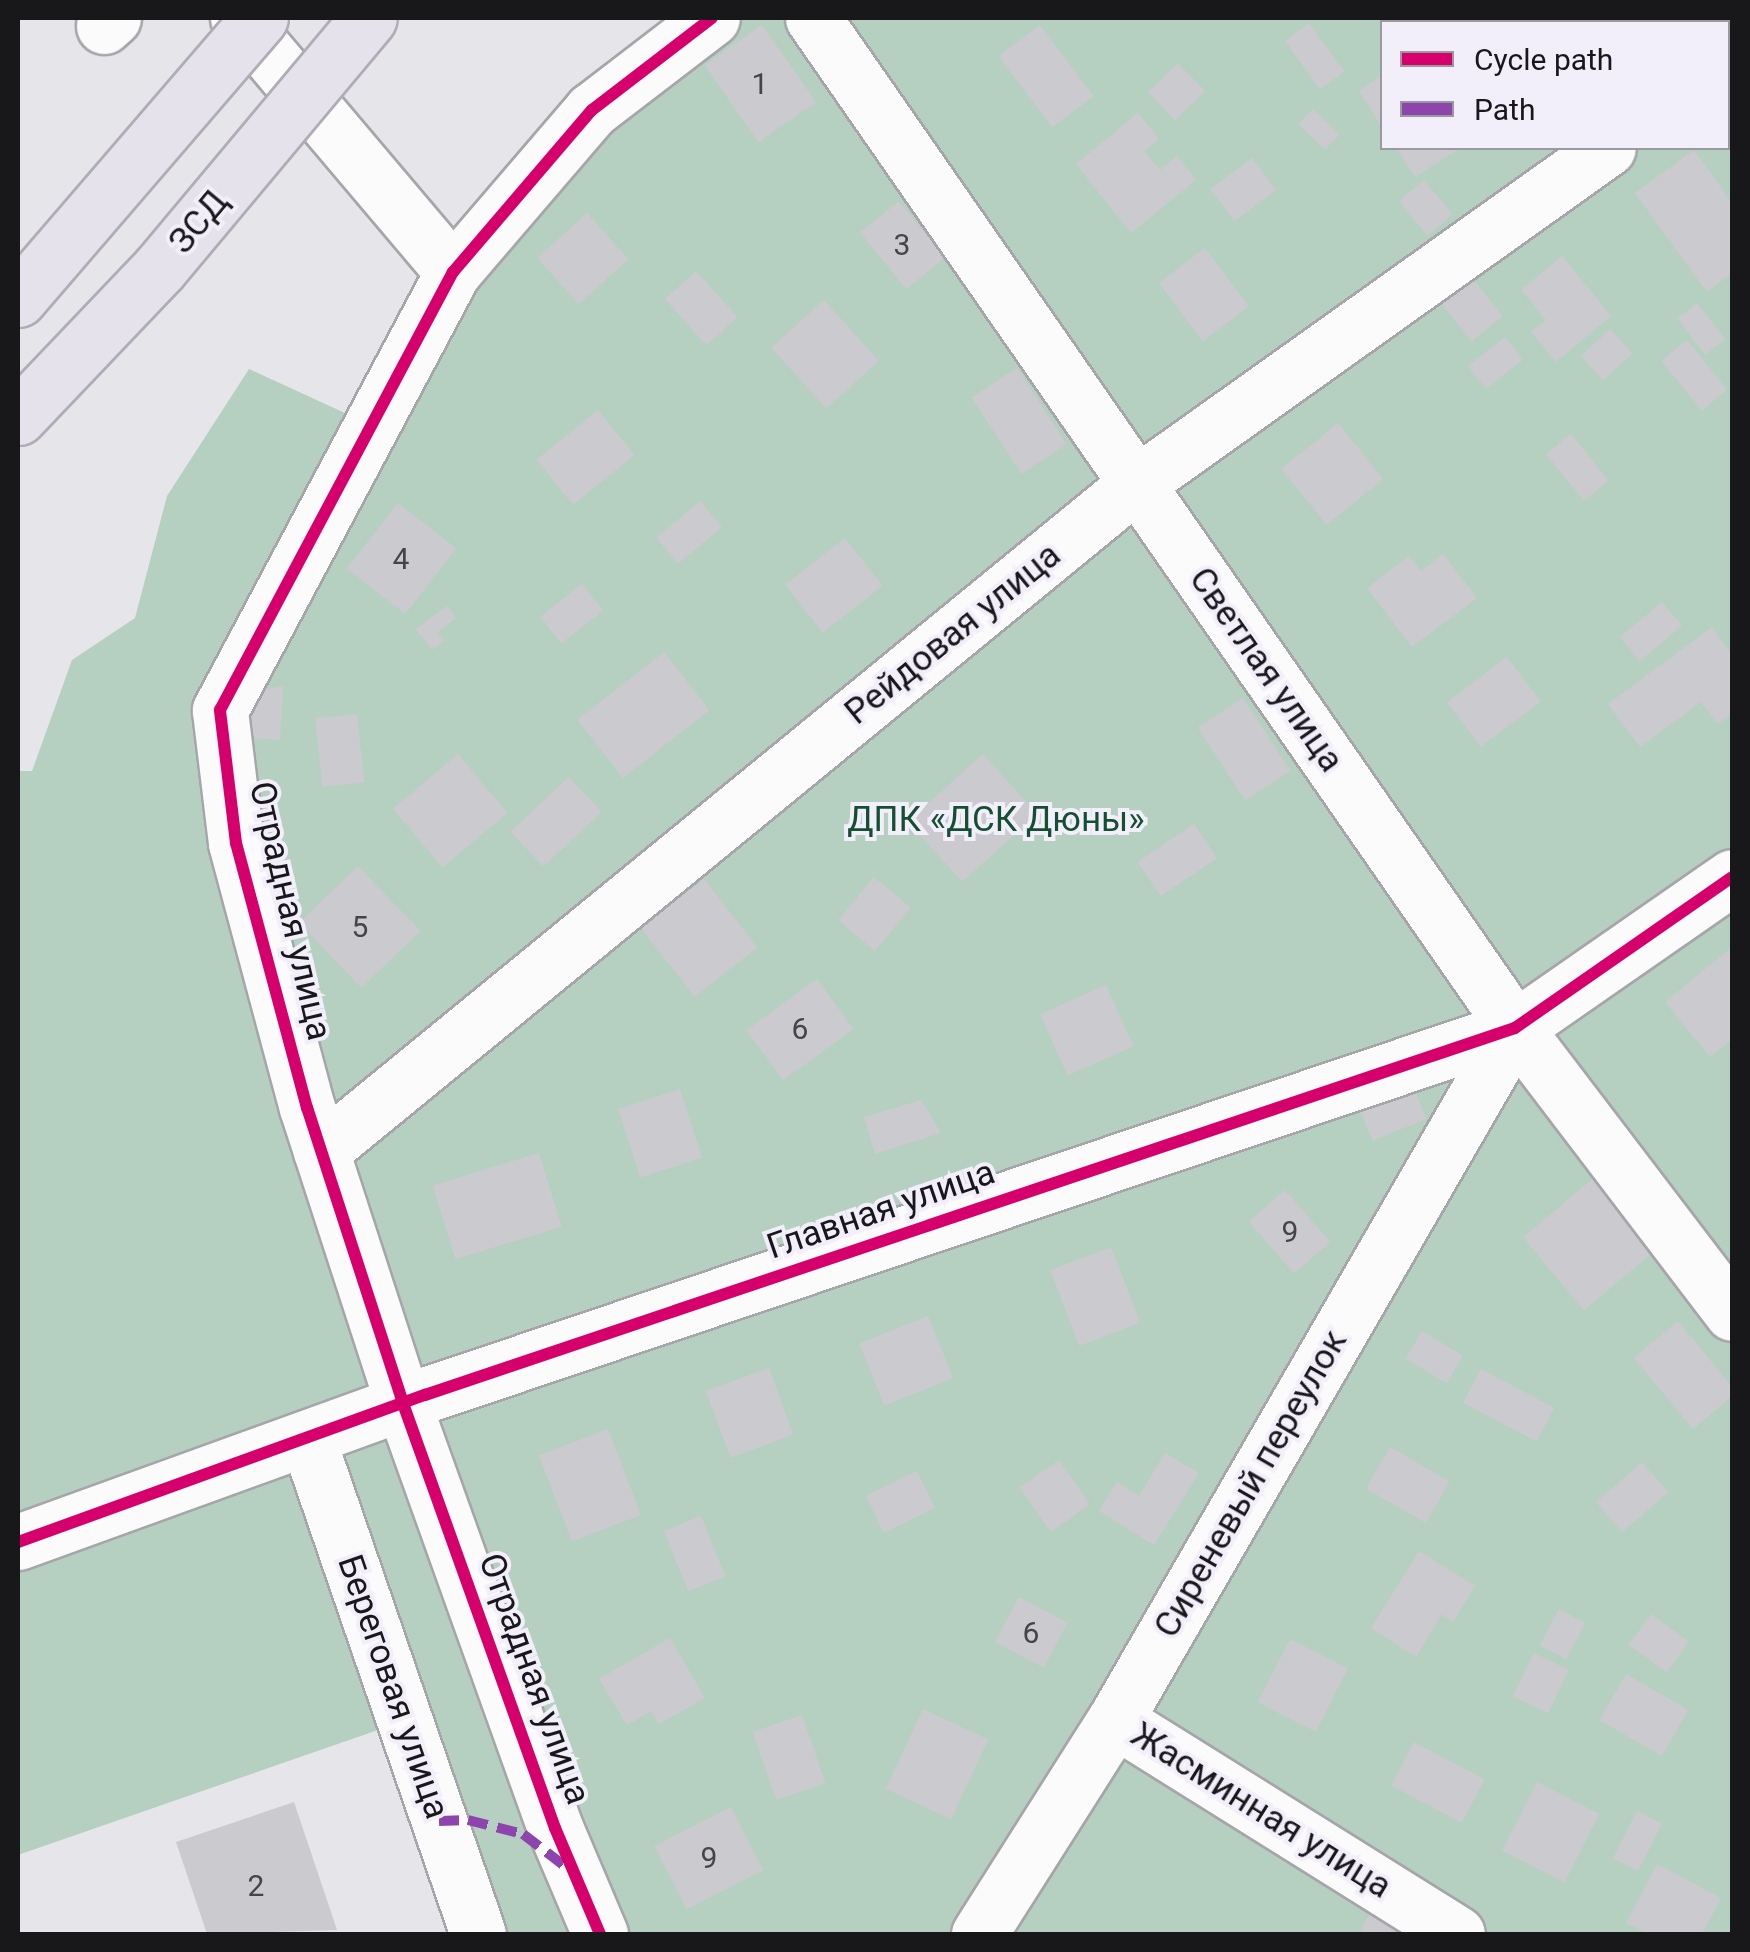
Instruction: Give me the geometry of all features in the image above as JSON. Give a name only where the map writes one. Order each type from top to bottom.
[{"type":"highway","points":[[18,299],[260,18]]},
{"type":"highway","name":"ЗСД","points":[[18,417],[159,269],[369,18]]},
{"type":"street","points":[[238,18],[452,272]]},
{"type":"street","name":"Отрадная улица","points":[[600,1934],[555,1828],[403,1403],[321,1151],[236,843],[220,710],[452,272],[592,110],[712,18]]},
{"type":"street","name":"Светлая улица","points":[[813,18],[1515,1028],[1732,1314]]},
{"type":"street","name":"Рейдовая улица","points":[[321,1151],[1136,484],[1605,150]]},
{"type":"street","name":"Главная улица","points":[[18,1542],[403,1403],[1515,1028],[1732,876]]},
{"type":"street","name":"Сиреневый переулок","points":[[979,1934],[1115,1720],[1515,1028]]},
{"type":"street","name":"Береговая улица","points":[[308,1440],[478,1934]]},
{"type":"street","name":"Жасминная улица","points":[[1115,1720],[1457,1934]]},
{"type":"green space","name":"ДПК «ДСК Дюны»","points":[[712,18],[1732,18],[1732,1934],[476,1934],[404,1721],[18,1855],[18,771],[32,771],[72,660],[135,618],[167,496],[249,369],[371,425],[447,282]]},
{"type":"building","points":[[1309,23],[1344,72],[1320,89],[1285,41]]},
{"type":"building","points":[[762,25],[816,102],[759,142],[705,65]]},
{"type":"building","points":[[1040,25],[1094,96],[1052,127],[998,56]]},
{"type":"building","points":[[1178,63],[1205,91],[1175,120],[1148,92]]},
{"type":"building","points":[[1380,76],[1380,124],[1359,91]]},
{"type":"building","points":[[1313,109],[1340,135],[1325,150],[1298,124]]},
{"type":"building","points":[[1138,113],[1159,139],[1144,151],[1160,170],[1177,156],[1196,180],[1131,233],[1076,164]]},
{"type":"building","points":[[1397,150],[1457,150],[1415,177]]},
{"type":"building","points":[[1694,150],[1732,203],[1732,273],[1707,292],[1635,193]]},
{"type":"building","points":[[1252,158],[1276,190],[1235,221],[1210,189]]},
{"type":"building","points":[[1424,180],[1453,214],[1428,236],[1399,201]]},
{"type":"building","points":[[899,201],[945,258],[906,289],[860,232]]},
{"type":"building","points":[[587,213],[628,259],[579,304],[537,258]]},
{"type":"building","points":[[1205,248],[1249,306],[1203,341],[1159,283]]},
{"type":"building","points":[[1562,256],[1611,316],[1556,362],[1531,332],[1546,320],[1521,290]]},
{"type":"building","points":[[696,271],[737,317],[706,345],[665,299]]},
{"type":"building","points":[[1472,278],[1503,316],[1472,341],[1441,303]]},
{"type":"building","points":[[824,300],[879,361],[826,408],[771,348]]},
{"type":"building","points":[[1697,303],[1725,339],[1706,355],[1677,318]]},
{"type":"building","points":[[1610,329],[1633,353],[1603,380],[1581,356]]},
{"type":"building","points":[[1505,337],[1523,360],[1486,389],[1468,366]]},
{"type":"building","points":[[1687,340],[1727,390],[1702,411],[1661,361]]},
{"type":"building","points":[[1017,368],[1067,444],[1021,474],[972,397]]},
{"type":"building","points":[[598,410],[635,455],[573,505],[537,460]]},
{"type":"building","points":[[1338,423],[1383,479],[1327,525],[1281,469]]},
{"type":"building","points":[[1571,434],[1609,481],[1584,501],[1546,454]]},
{"type":"building","points":[[700,501],[722,527],[678,564],[656,538]]},
{"type":"building","points":[[398,503],[456,549],[405,614],[347,568]]},
{"type":"building","points":[[845,538],[883,586],[823,633],[785,585]]},
{"type":"building","points":[[1443,554],[1477,598],[1412,647],[1367,588],[1409,556],[1421,571]]},
{"type":"building","points":[[582,584],[603,611],[561,643],[540,617]]},
{"type":"building","points":[[1662,602],[1682,626],[1640,661],[1620,637]]},
{"type":"building","points":[[447,606],[456,618],[438,632],[444,641],[432,650],[416,629]]},
{"type":"building","points":[[1712,627],[1732,655],[1732,713],[1718,724],[1701,702],[1640,747],[1608,704]]},
{"type":"building","points":[[664,652],[710,710],[623,778],[577,720]]},
{"type":"building","points":[[1507,657],[1541,702],[1481,747],[1447,702]]},
{"type":"building","points":[[283,686],[280,740],[249,738],[251,693]]},
{"type":"building","points":[[1243,698],[1290,771],[1245,800],[1198,727]]},
{"type":"building","points":[[357,714],[364,783],[322,787],[315,718]]},
{"type":"building","points":[[458,754],[507,813],[442,868],[393,809]]},
{"type":"building","points":[[983,754],[1037,814],[962,882],[908,822]]},
{"type":"building","points":[[569,777],[602,812],[543,867],[510,832]]},
{"type":"building","points":[[1194,824],[1217,858],[1161,896],[1138,862]]},
{"type":"building","points":[[358,866],[421,931],[362,988],[299,923]]},
{"type":"building","points":[[874,877],[911,908],[875,951],[838,920]]},
{"type":"building","points":[[704,879],[758,948],[695,997],[641,928]]},
{"type":"building","points":[[1732,947],[1732,1039],[1710,1057],[1665,1002]]},
{"type":"building","points":[[817,979],[853,1029],[783,1080],[747,1030]]},
{"type":"building","points":[[1106,985],[1133,1046],[1067,1075],[1040,1014]]},
{"type":"building","points":[[1411,1081],[1426,1119],[1373,1141],[1357,1103]]},
{"type":"building","points":[[680,1089],[702,1157],[640,1178],[618,1109]]},
{"type":"building","points":[[921,1100],[941,1133],[875,1154],[864,1117]]},
{"type":"building","points":[[539,1153],[562,1227],[455,1259],[433,1185]]},
{"type":"building","points":[[1595,1177],[1656,1250],[1584,1310],[1523,1237]]},
{"type":"building","points":[[1285,1190],[1330,1242],[1294,1274],[1249,1221]]},
{"type":"building","points":[[1111,1247],[1140,1323],[1079,1346],[1050,1270]]},
{"type":"building","points":[[928,1316],[953,1378],[884,1406],[859,1344]]},
{"type":"building","points":[[1678,1321],[1732,1387],[1732,1396],[1693,1429],[1634,1358]]},
{"type":"building","points":[[1422,1331],[1463,1356],[1447,1383],[1406,1358]]},
{"type":"building","points":[[769,1368],[793,1435],[730,1458],[706,1391]]},
{"type":"building","points":[[1481,1369],[1554,1408],[1536,1442],[1463,1403]]},
{"type":"building","points":[[608,1429],[641,1515],[572,1541],[539,1456]]},
{"type":"building","points":[[1390,1447],[1450,1482],[1426,1523],[1366,1489]]},
{"type":"building","points":[[1165,1453],[1199,1473],[1154,1545],[1099,1511],[1117,1482],[1139,1496]]},
{"type":"building","points":[[1059,1460],[1090,1504],[1051,1532],[1020,1488]]},
{"type":"building","points":[[1642,1462],[1668,1492],[1622,1532],[1596,1502]]},
{"type":"building","points":[[917,1471],[935,1508],[884,1533],[866,1496]]},
{"type":"building","points":[[701,1516],[725,1576],[688,1591],[664,1531]]},
{"type":"building","points":[[1419,1551],[1475,1586],[1453,1622],[1442,1614],[1416,1657],[1371,1628]]},
{"type":"building","points":[[1019,1597],[1068,1623],[1044,1668],[995,1642]]},
{"type":"building","points":[[1559,1609],[1585,1623],[1566,1659],[1540,1645]]},
{"type":"building","points":[[1651,1614],[1689,1642],[1667,1672],[1629,1645]]},
{"type":"building","points":[[670,1638],[705,1698],[659,1724],[651,1711],[627,1725],[599,1679]]},
{"type":"building","points":[[1290,1639],[1348,1669],[1316,1732],[1258,1702]]},
{"type":"building","points":[[1534,1653],[1569,1670],[1548,1713],[1513,1696]]},
{"type":"building","points":[[1626,1674],[1688,1710],[1662,1756],[1600,1720]]},
{"type":"building","points":[[923,1709],[988,1739],[951,1819],[886,1789]]},
{"type":"building","points":[[802,1715],[825,1783],[776,1800],[753,1732]]},
{"type":"building","points":[[1414,1742],[1485,1780],[1462,1823],[1391,1785]]},
{"type":"building","points":[[1537,1782],[1599,1814],[1564,1882],[1502,1851]]},
{"type":"building","points":[[294,1802],[337,1930],[207,1934],[176,1842]]},
{"type":"building","points":[[731,1807],[763,1870],[687,1909],[654,1846]]},
{"type":"building","points":[[1637,1811],[1662,1824],[1638,1871],[1613,1858]]},
{"type":"building","points":[[1657,1864],[1721,1898],[1702,1934],[1648,1934],[1626,1923]]},
{"type":"building","points":[[1369,1915],[1404,1934],[1359,1934]]},
{"type":"marked path","points":[[439,1821],[468,1820],[523,1834],[570,1870]]},
{"type":"cycle path","points":[[600,1934],[555,1828],[403,1403],[307,1108],[236,843],[220,710],[453,272],[592,110],[712,18]]},
{"type":"cycle path","points":[[18,1542],[425,1395],[1515,1028],[1732,877]]}]
